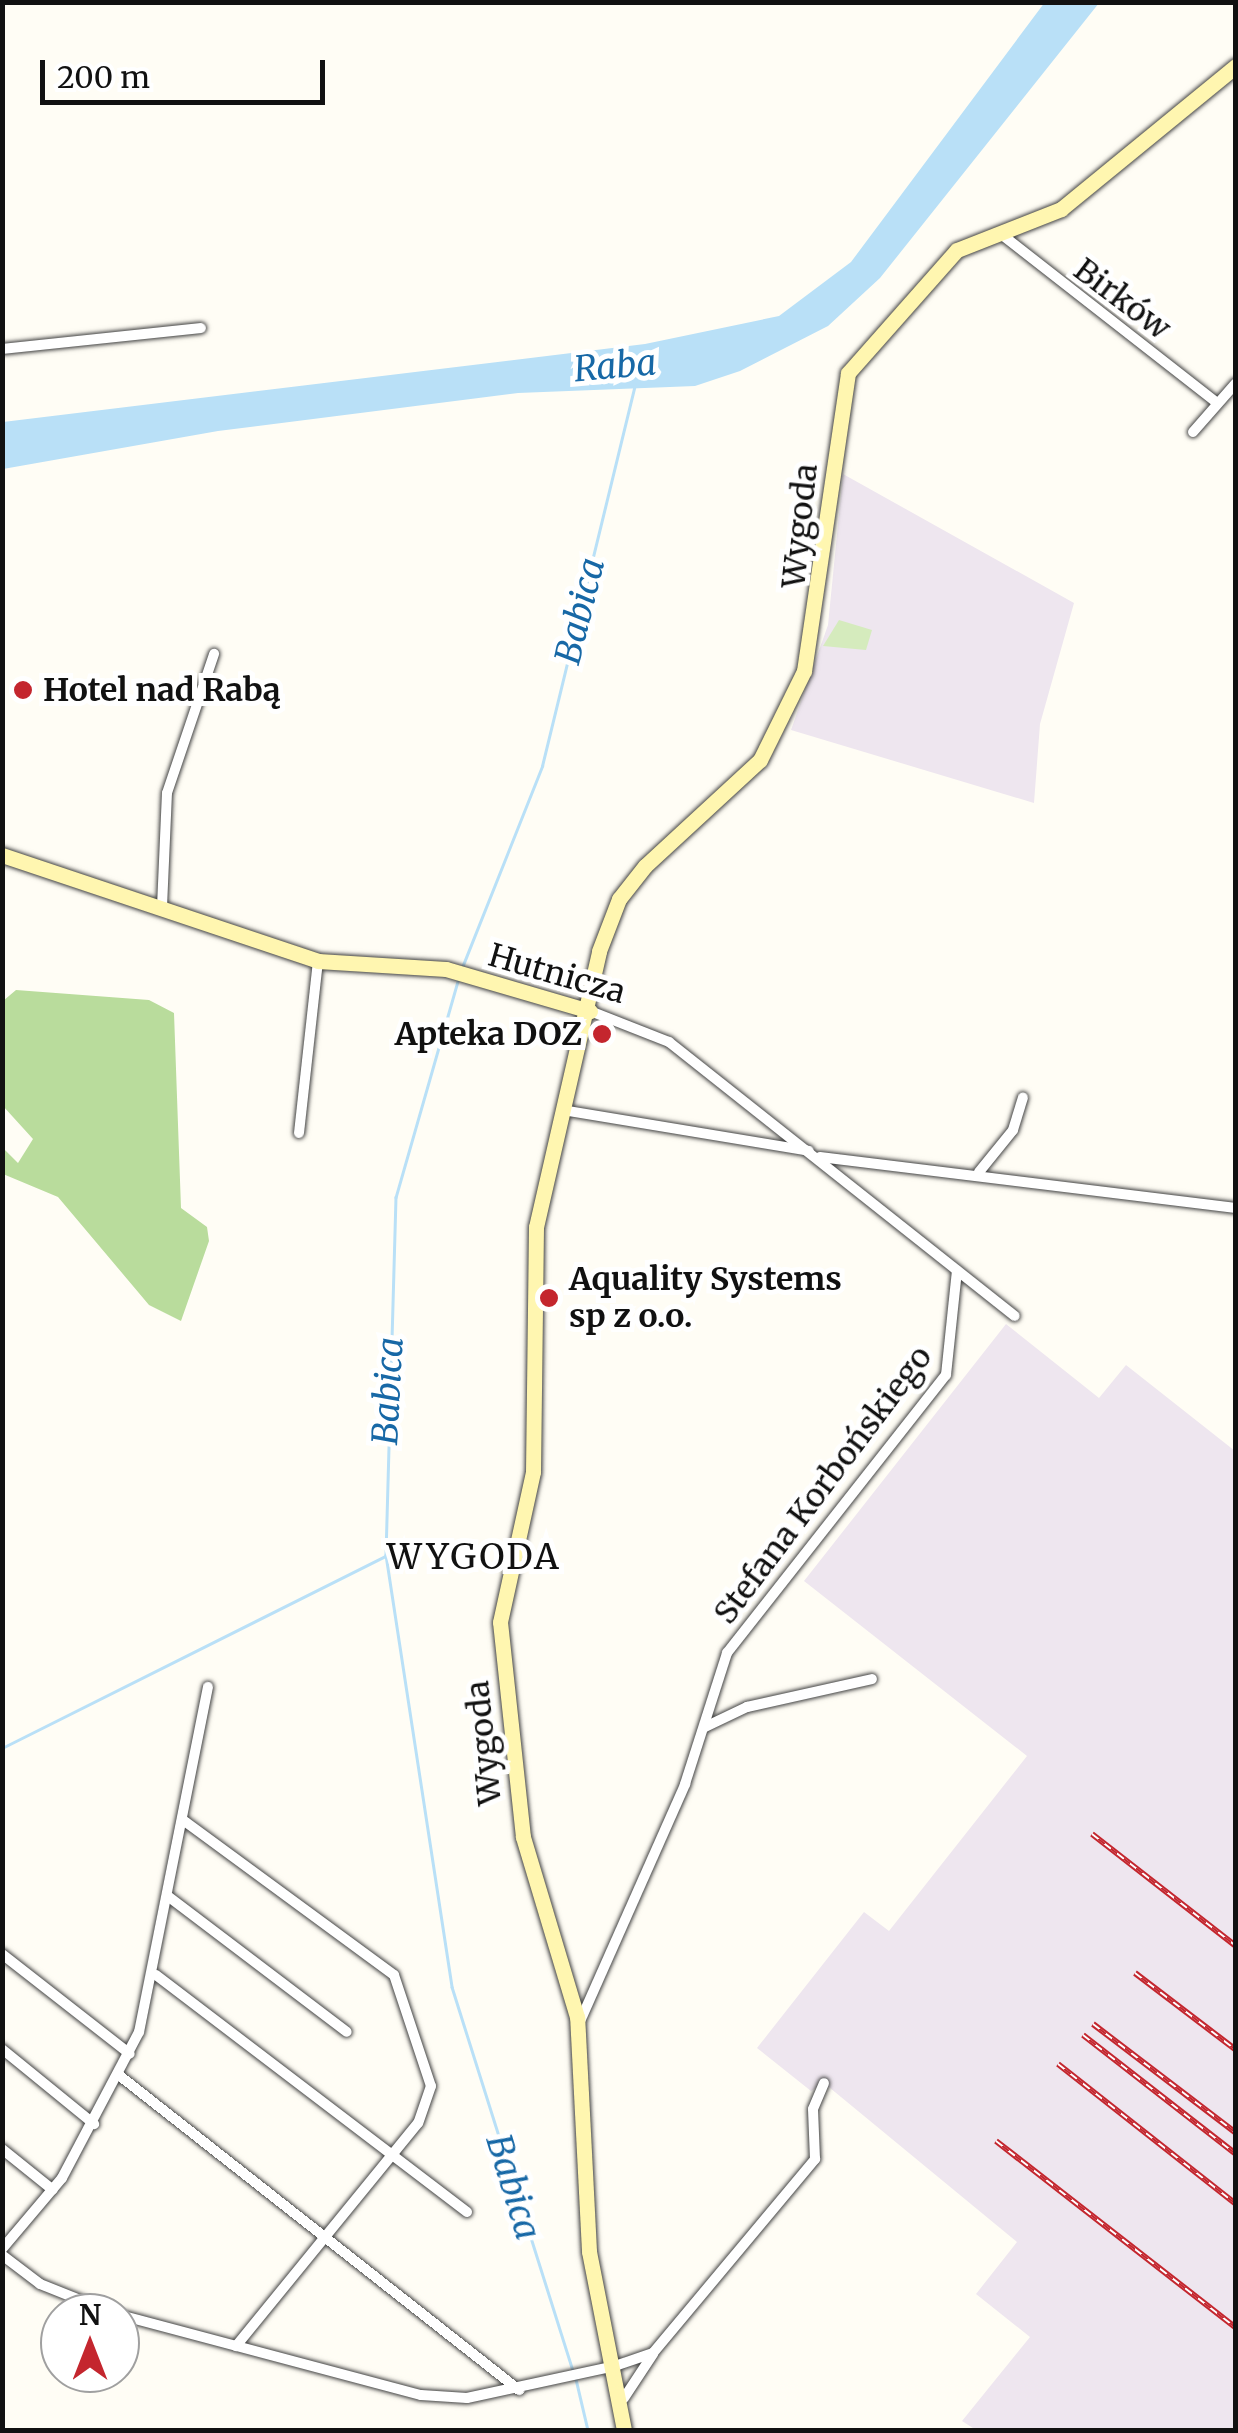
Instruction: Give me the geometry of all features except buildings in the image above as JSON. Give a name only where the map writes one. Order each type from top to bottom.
[{"type":"street","name":"Wygoda","points":[[624,2398],[589,2250],[578,2026],[524,1836],[500,1622],[533,1472],[536,1228],[619,899],[760,760],[804,671],[848,372],[936,269],[1112,174],[1236,66]]},
{"type":"street","name":"Birków","points":[[1001,234],[1216,402]]},
{"type":"street","points":[[2,349],[201,328]]},
{"type":"street","points":[[1194,432],[1236,383]]},
{"type":"street","points":[[162,908],[168,793],[214,654]]},
{"type":"street","name":"Hutnicza","points":[[2,855],[318,961],[446,969],[590,1011],[670,1042],[1016,1316]]},
{"type":"street","points":[[299,1133],[318,961]]},
{"type":"street","points":[[978,1172],[1013,1130],[1023,1097]]},
{"type":"street","points":[[568,1110],[813,1154],[978,1172],[1236,1208]]},
{"type":"street","name":"Stefana Korbońskiego","points":[[578,2026],[705,1728],[736,1640],[946,1374],[958,1271]]},
{"type":"street","points":[[705,1728],[726,1714],[872,1679]]},
{"type":"street","points":[[63,2293],[40,2284],[2,2252],[53,2190],[94,2124],[130,2054],[156,1975],[208,1686]]},
{"type":"street","points":[[183,1820],[334,1930],[404,1989],[431,2086],[392,2154],[236,2346]]},
{"type":"street","points":[[169,1897],[347,2032]]},
{"type":"street","points":[[2,1954],[130,2054]]},
{"type":"street","points":[[156,1975],[466,2212]]},
{"type":"street","points":[[2,2049],[94,2124]]},
{"type":"street","points":[[120,2076],[519,2390]]},
{"type":"street","points":[[624,2430],[624,2398],[653,2353],[815,2158],[813,2110],[824,2083]]},
{"type":"street","points":[[2,2149],[53,2190]]},
{"type":"street","points":[[140,2320],[421,2396],[519,2390],[653,2353]]},
{"type":"shaded area","points":[[843,474],[1074,603],[1040,724],[1034,803],[791,730],[828,625]]},
{"type":"shaded area","points":[[1006,1324],[1099,1398],[1126,1365],[1235,1451],[1235,2430],[976,2430],[962,2421],[1030,2337],[976,2294],[1017,2242],[824,2083],[811,2091],[757,2048],[864,1912],[889,1931],[1027,1756],[804,1581]]},
{"type":"green space","points":[[839,620],[872,630],[866,650],[823,646]]},
{"type":"green space","points":[[16,990],[149,1000],[174,1013],[181,1208],[207,1227],[209,1241],[181,1321],[149,1305],[58,1197],[3,1174],[3,1148],[18,1163],[33,1139],[3,1106],[3,1001]]},
{"type":"water","name":"Raba","points":[[1045,2],[1099,3],[880,278],[828,326],[740,371],[695,386],[518,393],[218,431],[3,469],[3,422],[645,344],[779,316],[851,262]]},
{"type":"waterway","name":"Babica","points":[[463,965],[542,766],[635,385]]},
{"type":"waterway","name":"Babica","points":[[459,978],[396,1197],[386,1555],[452,1987],[573,2371]]},
{"type":"waterway","points":[[2,1748],[385,1556]]},
{"type":"waterway","name":"Babica","points":[[576,2379],[588,2430]]},
{"type":"railway","points":[[1092,1834],[1236,1946]]},
{"type":"railway","points":[[1135,1973],[1236,2050]]},
{"type":"railway","points":[[1093,2024],[1236,2133]]},
{"type":"railway","points":[[1083,2035],[1236,2154]]},
{"type":"railway","points":[[1058,2064],[1236,2204]]},
{"type":"railway","points":[[996,2141],[1236,2328]]},
{"type":"place","name":"Hotel nad Rabą","points":[[23,690]]},
{"type":"place","name":"Apteka DOZ","points":[[602,1034]]},
{"type":"place","name":"Aquality Systems sp z o.o.","points":[[549,1298]]},
{"type":"district","name":"WYGODA","points":[[474,1557]]}]
